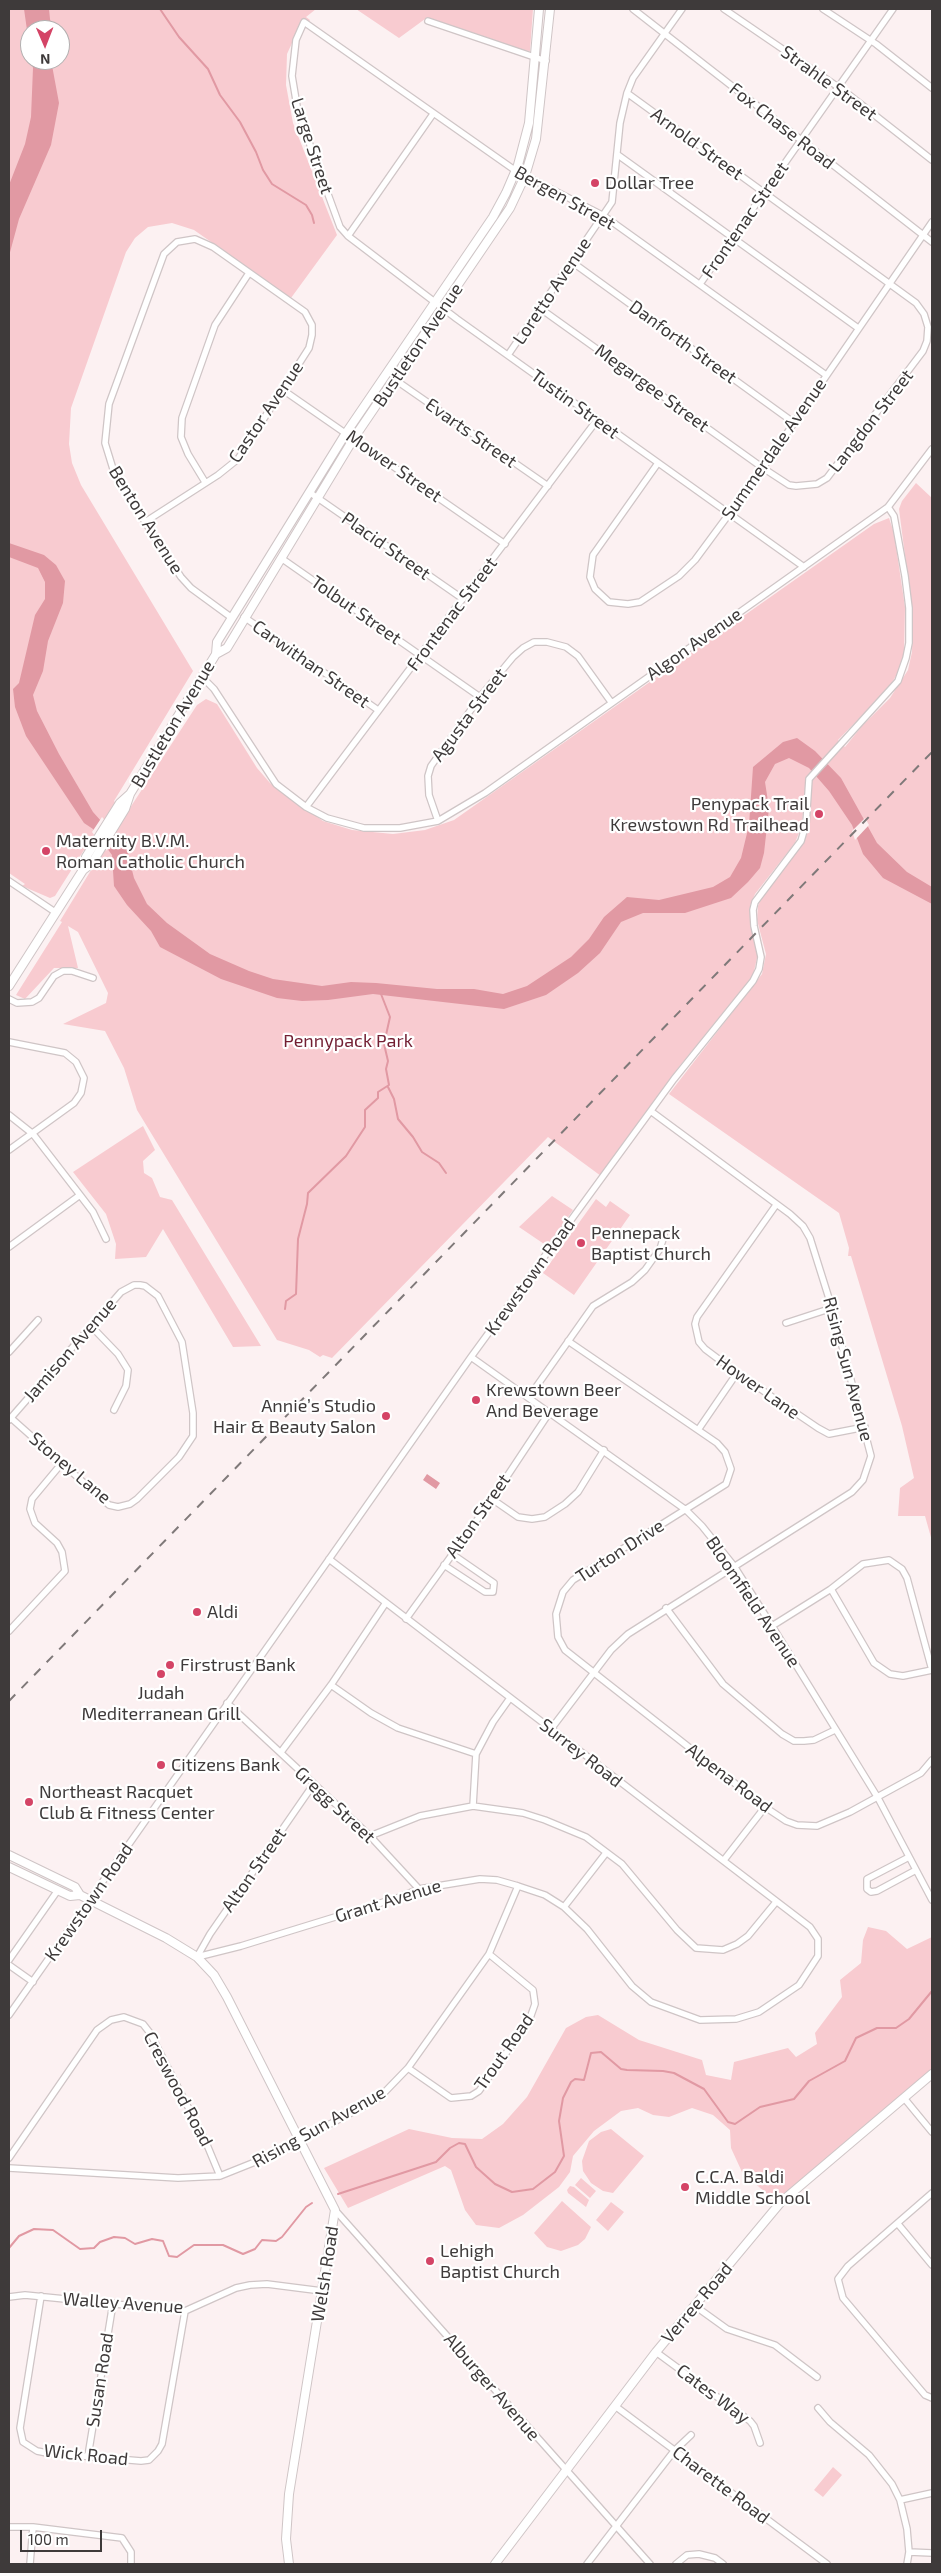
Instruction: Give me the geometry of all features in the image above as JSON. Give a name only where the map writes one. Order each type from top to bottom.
[{"type":"main road","name":"Bustleton Avenue","points":[[9,986],[202,677],[216,654],[217,642],[346,433],[434,301],[493,217],[516,171],[528,128],[539,9]]},
{"type":"main road","name":"Bustleton Avenue","points":[[216,654],[227,648],[354,438],[510,208],[525,176],[538,130],[550,9]]},
{"type":"main road","points":[[528,128],[538,130]]},
{"type":"main road","points":[[9,1855],[75,1887],[80,1895],[166,1938],[198,1957]]},
{"type":"main road","points":[[9,1867],[70,1896],[80,1895]]},
{"type":"main road","name":"Welsh Road","points":[[198,1957],[214,1975],[227,1997],[335,2210],[289,2494],[286,2539],[289,2564]]},
{"type":"main road","name":"Verree Road","points":[[495,2564],[656,2352],[781,2202],[932,2074]]},
{"type":"street","name":"Fox Chase Road","points":[[633,9],[932,242]]},
{"type":"street","name":"Loretto Avenue","points":[[508,355],[604,216],[613,195],[620,123],[627,93],[633,78],[682,9]]},
{"type":"street","name":"Strahle Street","points":[[724,9],[838,87],[932,160]]},
{"type":"street","points":[[823,9],[870,41],[932,88]]},
{"type":"street","name":"Frontenac Street","points":[[700,284],[893,9]]},
{"type":"street","points":[[428,21],[546,60]]},
{"type":"street","name":"Bergen Street","points":[[304,22],[516,171],[604,216],[826,375]]},
{"type":"street","name":"Large Street","points":[[304,22],[296,40],[292,76],[298,112],[340,227],[348,236]]},
{"type":"street","name":"Arnold Street","points":[[627,93],[889,283]]},
{"type":"street","points":[[348,236],[434,114]]},
{"type":"street","points":[[618,156],[858,328]]},
{"type":"street","name":"Summerdale Avenue","points":[[658,463],[593,555],[590,576],[595,589],[609,602],[628,604],[640,602],[679,576],[695,560],[762,468],[932,222]]},
{"type":"street","name":"Tustin Street","points":[[348,236],[443,309],[804,567]]},
{"type":"street","name":"Benton Avenue","points":[[232,618],[191,588],[181,577],[113,469],[105,443],[105,426],[109,404],[164,254],[169,247],[182,240],[195,239],[213,247],[249,273]]},
{"type":"street","name":"Danforth Street","points":[[572,262],[793,422]]},
{"type":"street","points":[[205,482],[188,454],[181,437],[182,418],[215,325],[249,273]]},
{"type":"street","name":"Castor Avenue","points":[[145,522],[238,459],[309,348],[312,335],[310,320],[298,307],[249,273]]},
{"type":"street","name":"Langdon Street","points":[[762,468],[789,485],[817,484],[827,478],[915,365],[927,341],[928,327],[924,314],[916,304],[889,283]]},
{"type":"street","name":"Megargee Street","points":[[540,309],[762,468]]},
{"type":"street","name":"Evarts Street","points":[[394,379],[548,486]]},
{"type":"street","name":"Mower Street","points":[[283,390],[505,544]]},
{"type":"street","name":"Frontenac Street","points":[[306,807],[597,420]]},
{"type":"street","name":"Algon Avenue","points":[[438,821],[485,793],[888,507],[932,449]]},
{"type":"street","name":"Placid Street","points":[[309,492],[463,599]]},
{"type":"street","name":"Krewstown Road","points":[[9,2015],[91,1901],[227,1703],[471,1357],[652,1112],[674,1079],[753,981],[759,969],[761,957],[753,910],[755,902],[801,840],[806,824],[807,789],[812,776],[898,681],[909,643],[909,608],[905,576],[894,516],[888,507]]},
{"type":"street","name":"Tolbut Street","points":[[281,558],[480,697]]},
{"type":"street","name":"Carwithan Street","points":[[244,617],[378,710]]},
{"type":"street","name":"Agusta Street","points":[[438,821],[429,795],[428,776],[431,766],[480,697],[513,657],[523,648],[534,642],[556,643],[566,646],[578,656],[611,702]]},
{"type":"street","points":[[202,677],[214,689],[276,784],[306,807],[327,818],[364,828],[400,828],[438,821]]},
{"type":"street","points":[[9,881],[55,912]]},
{"type":"street","points":[[9,999],[17,1003],[32,1002],[39,998],[54,976],[63,971],[72,971],[93,978]]},
{"type":"street","points":[[9,1042],[65,1053],[82,1069],[84,1078],[82,1093],[64,1112],[9,1150]]},
{"type":"street","name":"Rising Sun Avenue","points":[[551,1729],[611,1650],[628,1634],[666,1608],[852,1492],[863,1480],[871,1456],[865,1427],[832,1308],[810,1238],[790,1214],[652,1112]]},
{"type":"street","points":[[9,1115],[33,1134],[93,1212],[106,1239]]},
{"type":"street","points":[[9,1247],[80,1196]]},
{"type":"street","name":"Hower Lane","points":[[776,1205],[708,1298],[697,1317],[696,1324],[699,1342],[705,1349],[737,1373],[829,1434],[865,1427]]},
{"type":"street","points":[[529,1396],[593,1306],[632,1282],[645,1270],[660,1249],[664,1236]]},
{"type":"street","name":"Jamison Avenue","points":[[10,1419],[121,1292],[135,1285],[145,1286],[158,1296],[182,1342],[194,1424],[193,1436],[183,1452],[133,1502]]},
{"type":"street","points":[[786,1323],[832,1308]]},
{"type":"street","points":[[9,1352],[38,1320]]},
{"type":"street","points":[[91,1326],[118,1354],[128,1370],[126,1386],[114,1410]]},
{"type":"street","points":[[568,1341],[698,1430],[737,1373]]},
{"type":"street","name":"Bloomfield Avenue","points":[[471,1357],[529,1396],[549,1413],[604,1450],[686,1510],[734,1566],[878,1798],[932,1900]]},
{"type":"street","name":"Alton Street","points":[[406,1619],[492,1499],[549,1413]]},
{"type":"street","name":"Stoney Lane","points":[[10,1419],[109,1505],[118,1507],[133,1502]]},
{"type":"street","name":"Turton Drive","points":[[593,1674],[565,1650],[558,1637],[556,1614],[563,1592],[573,1580],[726,1484],[730,1477],[730,1463],[725,1452],[717,1443],[698,1430]]},
{"type":"street","points":[[492,1499],[518,1517],[532,1519],[545,1517],[565,1504],[578,1492],[604,1450]]},
{"type":"street","points":[[9,1630],[65,1572],[62,1552],[57,1543],[35,1523],[30,1509],[32,1499],[62,1463]]},
{"type":"street","points":[[444,1566],[485,1592],[493,1592],[495,1586],[491,1580],[452,1554]]},
{"type":"street","name":"Surrey Road","points":[[329,1559],[384,1604],[810,1927],[818,1939],[818,1955]]},
{"type":"street","points":[[772,1626],[831,1589],[863,1564],[889,1560],[897,1565],[907,1578],[932,1670],[903,1676],[890,1674],[874,1663],[831,1589]]},
{"type":"street","points":[[281,1752],[331,1685],[384,1604]]},
{"type":"street","points":[[666,1608],[723,1684],[782,1734],[794,1741],[804,1742],[814,1740],[835,1730]]},
{"type":"street","name":"Alpena Road","points":[[593,1674],[765,1807],[786,1821],[808,1827],[817,1826],[878,1798],[921,1773],[932,1760]]},
{"type":"street","points":[[331,1685],[398,1728],[476,1754]]},
{"type":"street","points":[[473,1806],[476,1754],[493,1722],[510,1698]]},
{"type":"street","name":"Gregg Street","points":[[227,1703],[370,1836],[419,1889]]},
{"type":"street","name":"Alton Street","points":[[198,1957],[210,1934],[313,1785]]},
{"type":"street","points":[[370,1836],[420,1816],[473,1806],[524,1813],[545,1820],[586,1837],[622,1864],[677,1930],[696,1948],[723,1950],[737,1944],[748,1936],[776,1902]]},
{"type":"street","points":[[724,1860],[765,1807]]},
{"type":"street","points":[[564,1907],[606,1853]]},
{"type":"street","points":[[909,1857],[867,1879],[867,1889],[877,1891],[916,1870]]},
{"type":"street","name":"Grant Avenue","points":[[198,1957],[241,1946],[400,1897],[419,1889],[480,1880],[497,1880],[546,1895],[564,1907],[587,1928],[632,1986],[651,2002],[700,2020],[736,2019],[759,2012],[799,1985],[818,1955]]},
{"type":"street","name":"Rising Sun Avenue","points":[[9,2168],[178,2178],[220,2176],[242,2168],[300,2140],[379,2098],[408,2068],[489,1954],[506,1918],[518,1886]]},
{"type":"street","points":[[9,1960],[58,1890]]},
{"type":"street","name":"Trout Road","points":[[408,2068],[451,2098],[471,2096],[479,2091],[529,2021],[535,2004],[533,1990],[489,1954]]},
{"type":"street","points":[[9,1966],[32,1982]]},
{"type":"street","name":"Creswood Road","points":[[9,2158],[97,2030],[103,2024],[122,2017],[143,2024],[150,2033],[206,2140],[220,2176]]},
{"type":"street","points":[[904,2098],[932,2132]]},
{"type":"street","points":[[932,2193],[838,2279],[843,2298],[925,2395],[932,2398]]},
{"type":"street","name":"Alburger Avenue","points":[[335,2210],[615,2527],[650,2564]]},
{"type":"street","points":[[898,2224],[932,2265]]},
{"type":"street","name":"Walley Avenue","points":[[9,2297],[41,2296],[185,2311],[236,2288],[250,2284],[267,2284],[322,2291]]},
{"type":"street","name":"Wick Road","points":[[41,2296],[20,2428],[23,2442],[37,2451],[136,2461],[151,2458],[162,2444],[185,2311]]},
{"type":"street","name":"Susan Road","points":[[88,2456],[113,2304]]},
{"type":"street","points":[[695,2306],[727,2329],[776,2345],[817,2377]]},
{"type":"street","name":"Cates Way","points":[[656,2352],[750,2421],[754,2426],[760,2444]]},
{"type":"street","name":"Charette Road","points":[[615,2406],[827,2564]]},
{"type":"street","points":[[818,2408],[830,2422],[869,2455],[885,2472],[900,2500],[907,2529],[909,2552],[906,2564]]},
{"type":"street","points":[[587,2564],[674,2451],[691,2435]]},
{"type":"street","points":[[900,2500],[932,2493]]},
{"type":"street","points":[[9,2527],[33,2527],[122,2538],[131,2552],[131,2564]]},
{"type":"street","points":[[30,2564],[33,2527]]},
{"type":"street","points":[[909,2552],[932,2553]]},
{"type":"street","points":[[676,2564],[687,2555],[699,2554],[715,2558],[723,2564]]},
{"type":"green space","name":"Pennypack Park","points":[[9,9],[316,9],[306,17],[310,20],[309,22],[303,19],[287,54],[286,85],[293,123],[337,235],[291,298],[194,230],[172,223],[148,227],[135,238],[126,252],[71,408],[69,444],[72,463],[81,485],[193,671],[114,801],[126,814],[197,705],[206,699],[217,704],[257,768],[270,783],[323,821],[352,830],[393,834],[425,830],[454,820],[874,524],[889,518],[894,533],[905,607],[904,655],[899,671],[888,689],[838,740],[845,747],[862,726],[890,698],[908,670],[912,652],[913,618],[899,509],[902,501],[916,483],[932,498],[932,1541],[925,1516],[898,1516],[900,1488],[914,1478],[902,1426],[851,1256],[848,1256],[849,1248],[839,1213],[669,1094],[762,974],[766,954],[757,920],[758,906],[762,897],[805,839],[810,826],[810,798],[804,797],[802,825],[795,843],[755,894],[750,906],[750,922],[758,953],[753,976],[678,1068],[601,1176],[548,1137],[332,1358],[323,1355],[320,1357],[309,1350],[277,1340],[137,1110],[124,1068],[105,1031],[63,1024],[106,1003],[108,993],[78,932],[68,926],[78,968],[54,968],[25,999],[16,995],[62,922],[60,921],[96,862],[84,850],[55,896],[50,898],[22,886],[25,884],[9,873]]},
{"type":"green space","points":[[356,9],[533,9],[530,51],[517,50],[425,19],[399,38]]},
{"type":"green space","points":[[143,1126],[155,1150],[143,1161],[144,1173],[152,1178],[160,1197],[172,1200],[261,1346],[233,1347],[163,1229],[146,1257],[115,1259],[116,1244],[106,1214],[73,1172]]},
{"type":"green space","points":[[552,1196],[573,1210],[547,1246],[519,1227]]},
{"type":"green space","points":[[596,1199],[606,1207],[610,1201],[630,1215],[574,1295],[543,1273]]},
{"type":"green space","points":[[868,1927],[886,1931],[907,1949],[932,1937],[932,2070],[785,2194],[767,2194],[742,2172],[731,2148],[730,2130],[713,2115],[692,2108],[669,2117],[653,2115],[638,2108],[621,2111],[594,2131],[573,2156],[570,2172],[559,2187],[523,2215],[499,2228],[476,2225],[465,2210],[451,2170],[445,2166],[348,2208],[324,2168],[409,2129],[452,2138],[482,2139],[503,2124],[527,2097],[566,2028],[586,2017],[598,2015],[639,2040],[702,2060],[706,2075],[731,2080],[734,2062],[788,2048],[796,2057],[817,2044],[815,2033],[842,1997],[840,1980],[861,1963],[863,1940]]},
{"type":"green space","points":[[611,2129],[644,2156],[613,2193],[603,2191],[591,2183],[583,2171],[582,2161],[589,2141],[601,2132]]},
{"type":"green space","points":[[581,2178],[596,2191],[590,2198],[575,2185]]},
{"type":"green space","points":[[570,2186],[574,2187],[589,2200],[586,2207],[568,2193],[567,2190]]},
{"type":"green space","points":[[562,2201],[591,2227],[585,2239],[578,2245],[561,2251],[547,2247],[534,2233]]},
{"type":"green space","points":[[611,2202],[624,2212],[608,2231],[596,2220]]},
{"type":"green space","points":[[833,2467],[842,2475],[823,2497],[814,2490]]},
{"type":"shaded area","points":[[24,9],[49,9],[50,20],[26,20]]},
{"type":"shaded area","points":[[33,70],[53,70],[59,103],[51,145],[19,219],[9,256],[9,185],[25,144],[31,117]]},
{"type":"shaded area","points":[[9,543],[44,555],[56,565],[65,581],[63,603],[48,641],[43,671],[33,695],[37,711],[59,754],[93,812],[127,850],[134,878],[147,904],[167,923],[210,954],[249,971],[273,979],[322,986],[351,982],[376,983],[437,989],[474,989],[503,994],[527,986],[571,957],[589,939],[604,917],[627,897],[659,900],[713,887],[730,877],[741,858],[749,825],[753,767],[783,742],[797,738],[815,751],[841,778],[877,843],[907,872],[932,887],[932,904],[883,878],[863,854],[852,825],[829,791],[809,768],[789,758],[775,764],[765,782],[769,808],[764,853],[760,868],[748,882],[731,898],[685,913],[643,913],[621,922],[600,953],[578,973],[546,995],[504,1009],[373,994],[328,1000],[302,1001],[277,998],[221,979],[160,947],[151,931],[127,905],[114,886],[112,855],[93,829],[84,823],[26,736],[15,707],[13,689],[19,683],[35,615],[45,599],[45,582],[38,568],[9,557]]},
{"type":"shaded area","points":[[427,1474],[440,1483],[436,1489],[423,1480]]},
{"type":"pier","points":[[102,817],[117,834],[106,851],[92,832]]},
{"type":"pier","points":[[865,818],[869,825],[855,840],[852,831]]},
{"type":"waterway","points":[[160,9],[179,37],[208,69],[220,95],[240,122],[263,170],[272,184],[306,205],[314,223]]},
{"type":"waterway","points":[[285,1309],[286,1301],[296,1294],[298,1239],[308,1193],[346,1156],[365,1127],[365,1110],[378,1098],[378,1092],[389,1085],[386,1069],[388,1061],[384,1044],[390,1017],[381,994]]},
{"type":"waterway","points":[[388,1087],[394,1099],[398,1119],[413,1137],[422,1152],[439,1163],[446,1173]]},
{"type":"waterway","points":[[338,2194],[436,2162],[450,2148],[459,2143],[465,2144],[476,2167],[495,2184],[512,2192],[533,2189],[555,2172],[564,2156],[559,2121],[563,2098],[571,2082],[575,2079],[584,2080],[591,2053],[601,2052],[621,2069],[674,2073],[704,2089],[728,2122],[735,2124],[760,2107],[794,2099],[809,2081],[845,2061],[856,2038],[877,2028],[896,2028],[909,2019],[932,1991]]},
{"type":"waterway","points":[[9,2248],[19,2236],[34,2229],[53,2230],[80,2249],[94,2248],[100,2242],[114,2237],[125,2238],[135,2244],[152,2239],[163,2241],[169,2256],[177,2257],[194,2245],[223,2245],[243,2254],[255,2249],[262,2240],[276,2241],[282,2237],[306,2207],[312,2203]]},
{"type":"railway","points":[[9,1701],[932,752]]},
{"type":"place","name":"Dollar Tree","points":[[595,183]]},
{"type":"place","name":"Penypack Trail Krewstown Rd Trailhead","points":[[819,814]]},
{"type":"place","name":"Maternity B.V.M. Roman Catholic Church","points":[[46,851]]},
{"type":"place","name":"Pennepack Baptist Church","points":[[581,1243]]},
{"type":"place","name":"Krewstown Beer And Beverage","points":[[476,1400]]},
{"type":"place","name":"Annie’s Studio Hair & Beauty Salon","points":[[386,1416]]},
{"type":"place","name":"Aldi","points":[[197,1612]]},
{"type":"place","name":"Firstrust Bank","points":[[170,1665]]},
{"type":"place","name":"Judah Mediterranean Grill","points":[[161,1674]]},
{"type":"place","name":"Citizens Bank","points":[[161,1765]]},
{"type":"place","name":"Northeast Racquet Club & Fitness Center","points":[[29,1802]]},
{"type":"place","name":"C.C.A. Baldi Middle School","points":[[685,2187]]},
{"type":"place","name":"Lehigh Baptist Church","points":[[430,2261]]}]
